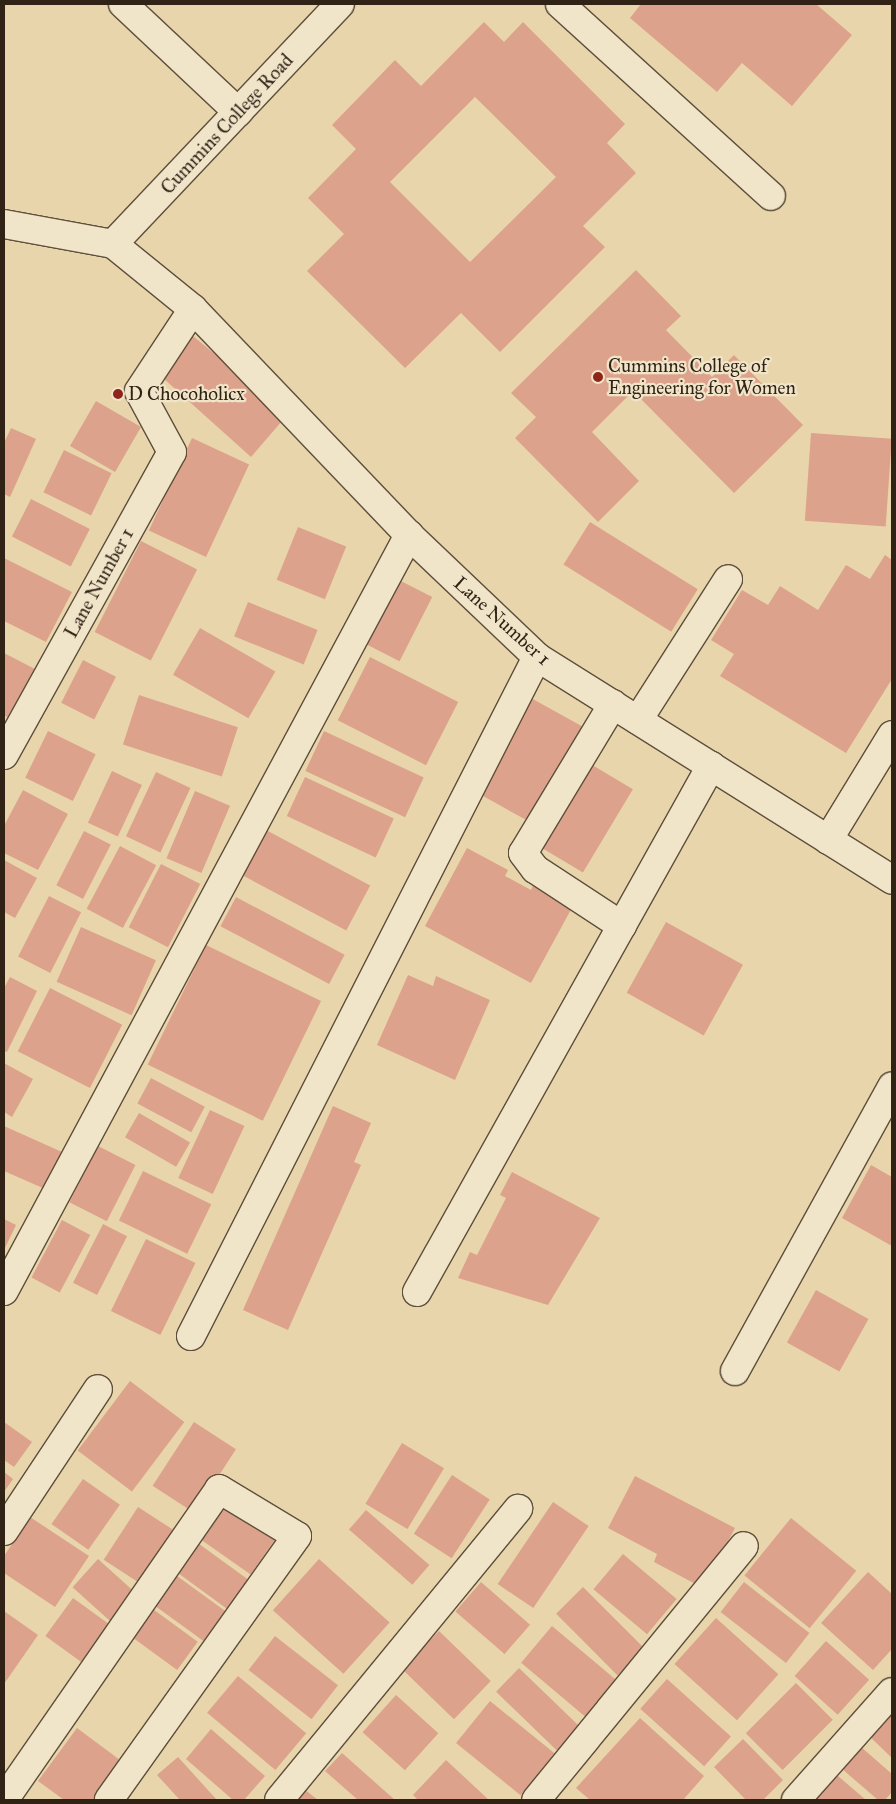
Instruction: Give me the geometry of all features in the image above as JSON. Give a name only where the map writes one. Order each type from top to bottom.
[{"type":"street","points":[[123,4],[238,112]]},
{"type":"street","name":"Cummins College Road","points":[[113,244],[340,4]]},
{"type":"street","points":[[560,4],[771,196]]},
{"type":"street","points":[[5,227],[113,244]]},
{"type":"street","name":"Lane Number 1","points":[[113,244],[193,309],[409,536],[537,657],[892,880]]},
{"type":"street","name":"Lane Number 1","points":[[4,755],[172,452],[139,392],[193,309]]},
{"type":"street","points":[[4,1291],[409,536]]},
{"type":"street","points":[[638,720],[728,579]]},
{"type":"street","points":[[191,1336],[537,657]]},
{"type":"street","points":[[612,704],[523,853],[535,869],[622,926]]},
{"type":"street","points":[[828,840],[892,735]]},
{"type":"street","points":[[416,1292],[711,766]]},
{"type":"street","points":[[735,1371],[892,1087]]},
{"type":"street","points":[[4,1531],[98,1389]]},
{"type":"street","points":[[7,1799],[219,1490],[297,1536],[109,1800]]},
{"type":"street","points":[[280,1800],[518,1509]]},
{"type":"street","points":[[536,1800],[744,1546]]},
{"type":"street","points":[[796,1800],[892,1692]]},
{"type":"building","points":[[641,4],[816,4],[852,35],[792,106],[742,63],[717,92],[630,18]]},
{"type":"building","points":[[484,22],[504,42],[523,22],[625,124],[607,143],[636,173],[583,226],[605,247],[500,352],[461,313],[405,368],[307,271],[344,234],[308,198],[356,149],[332,125],[395,60],[421,86]],"holes":[[[475,97],[556,177],[470,262],[390,182]]]},
{"type":"building","points":[[636,270],[681,316],[666,330],[712,377],[734,355],[803,425],[734,493],[633,391],[592,432],[639,481],[598,522],[515,438],[536,417],[511,393]]},
{"type":"building","points":[[188,332],[288,414],[251,457],[163,378]]},
{"type":"building","points":[[96,401],[141,427],[115,472],[70,446]]},
{"type":"building","points":[[11,428],[36,439],[10,497],[4,494],[4,443]]},
{"type":"building","points":[[811,433],[892,439],[886,526],[805,521]]},
{"type":"building","points":[[192,438],[249,465],[206,557],[149,530]]},
{"type":"building","points":[[64,450],[112,473],[91,515],[43,492]]},
{"type":"building","points":[[31,499],[90,529],[71,566],[12,536]]},
{"type":"building","points":[[590,522],[698,589],[671,632],[564,564]]},
{"type":"building","points":[[298,527],[346,546],[325,599],[277,580]]},
{"type":"building","points":[[141,541],[197,570],[151,660],[95,632]]},
{"type":"building","points":[[885,555],[892,560],[892,679],[846,753],[720,676],[734,654],[711,640],[742,590],[768,605],[780,586],[818,610],[846,565],[870,579]]},
{"type":"building","points":[[4,558],[72,592],[46,642],[4,621]]},
{"type":"building","points":[[393,577],[432,597],[400,661],[360,641]]},
{"type":"building","points":[[248,602],[318,630],[304,664],[234,636]]},
{"type":"building","points":[[200,628],[275,672],[248,718],[173,675]]},
{"type":"building","points":[[4,653],[35,669],[10,719],[4,715]]},
{"type":"building","points":[[370,657],[458,702],[426,765],[338,720]]},
{"type":"building","points":[[83,660],[116,677],[94,720],[61,703]]},
{"type":"building","points":[[139,695],[238,727],[222,777],[123,744]]},
{"type":"building","points":[[531,698],[588,730],[535,825],[478,793]]},
{"type":"building","points":[[48,731],[96,754],[73,801],[25,778]]},
{"type":"building","points":[[324,731],[424,777],[405,817],[305,771]]},
{"type":"building","points":[[584,760],[633,789],[583,873],[534,843]]},
{"type":"building","points":[[112,771],[142,785],[118,837],[88,823]]},
{"type":"building","points":[[156,772],[190,788],[160,852],[126,836]]},
{"type":"building","points":[[305,777],[394,818],[376,857],[287,816]]},
{"type":"building","points":[[23,790],[68,814],[38,870],[4,853],[4,826]]},
{"type":"building","points":[[195,791],[230,806],[201,873],[166,858]]},
{"type":"building","points":[[266,830],[370,885],[346,930],[242,875]]},
{"type":"building","points":[[84,831],[111,845],[83,899],[56,885]]},
{"type":"building","points":[[120,846],[156,865],[123,928],[87,909]]},
{"type":"building","points":[[467,848],[508,870],[505,876],[531,890],[534,883],[574,904],[531,983],[425,926]]},
{"type":"building","points":[[4,860],[37,878],[15,918],[4,912]]},
{"type":"building","points":[[161,864],[200,884],[168,947],[129,927]]},
{"type":"building","points":[[49,896],[81,912],[50,973],[18,957]]},
{"type":"building","points":[[236,897],[345,955],[329,984],[221,926]]},
{"type":"building","points":[[666,922],[743,965],[704,1036],[627,993]]},
{"type":"building","points":[[81,927],[156,960],[132,1015],[57,982]]},
{"type":"building","points":[[206,945],[321,1001],[263,1121],[148,1065]]},
{"type":"building","points":[[408,975],[433,986],[436,976],[490,1000],[455,1080],[377,1045]]},
{"type":"building","points":[[10,977],[37,991],[7,1052],[4,1051],[4,988]]},
{"type":"building","points":[[50,988],[122,1025],[90,1088],[18,1051]]},
{"type":"building","points":[[4,1063],[33,1079],[12,1117],[4,1112]]},
{"type":"building","points":[[151,1078],[205,1107],[191,1132],[137,1104]]},
{"type":"building","points":[[333,1106],[371,1123],[354,1162],[361,1165],[288,1330],[243,1310]]},
{"type":"building","points":[[210,1110],[244,1126],[213,1194],[178,1178]]},
{"type":"building","points":[[139,1113],[190,1142],[176,1167],[125,1137]]},
{"type":"building","points":[[4,1126],[62,1152],[45,1189],[4,1171]]},
{"type":"building","points":[[98,1146],[135,1165],[107,1221],[69,1202]]},
{"type":"building","points":[[871,1165],[892,1177],[892,1246],[842,1218]]},
{"type":"building","points":[[143,1171],[211,1204],[187,1254],[119,1220]]},
{"type":"building","points":[[512,1172],[600,1218],[548,1305],[458,1278],[470,1252],[477,1255],[506,1198],[500,1195]]},
{"type":"building","points":[[4,1219],[16,1225],[4,1250]]},
{"type":"building","points":[[62,1220],[90,1235],[60,1292],[31,1277]]},
{"type":"building","points":[[103,1224],[127,1236],[97,1295],[73,1283]]},
{"type":"building","points":[[146,1239],[195,1263],[160,1335],[111,1311]]},
{"type":"building","points":[[816,1290],[868,1319],[839,1372],[787,1342]]},
{"type":"building","points":[[130,1381],[184,1422],[132,1491],[78,1450]]},
{"type":"building","points":[[4,1422],[32,1442],[14,1467],[4,1460]]},
{"type":"building","points":[[194,1422],[236,1449],[195,1513],[153,1486]]},
{"type":"building","points":[[402,1443],[444,1468],[407,1529],[365,1504]]},
{"type":"building","points":[[4,1472],[13,1479],[4,1492]]},
{"type":"building","points":[[452,1475],[490,1500],[452,1558],[414,1534]]},
{"type":"building","points":[[635,1476],[735,1528],[703,1588],[654,1562],[657,1554],[608,1528]]},
{"type":"building","points":[[83,1479],[120,1505],[88,1550],[51,1524]]},
{"type":"building","points":[[221,1500],[276,1538],[251,1574],[196,1536]]},
{"type":"building","points":[[553,1502],[589,1526],[533,1608],[498,1584]]},
{"type":"building","points":[[138,1507],[181,1535],[146,1588],[104,1560]]},
{"type":"building","points":[[366,1510],[429,1565],[412,1585],[349,1530]]},
{"type":"building","points":[[30,1517],[89,1556],[55,1607],[4,1573],[4,1556]]},
{"type":"building","points":[[791,1518],[856,1571],[810,1628],[744,1576]]},
{"type":"building","points":[[195,1541],[248,1580],[227,1609],[174,1570]]},
{"type":"building","points":[[623,1554],[677,1599],[647,1634],[593,1589]]},
{"type":"building","points":[[98,1559],[142,1598],[116,1627],[73,1587]]},
{"type":"building","points":[[319,1559],[390,1623],[343,1674],[273,1610]]},
{"type":"building","points":[[868,1572],[892,1594],[892,1649],[873,1670],[821,1623]]},
{"type":"building","points":[[177,1576],[226,1611],[204,1641],[155,1606]]},
{"type":"building","points":[[481,1582],[530,1625],[504,1654],[455,1611]]},
{"type":"building","points":[[744,1582],[809,1633],[786,1663],[721,1612]]},
{"type":"building","points":[[583,1587],[645,1649],[618,1675],[556,1614]]},
{"type":"building","points":[[73,1598],[115,1629],[87,1667],[45,1636]]},
{"type":"building","points":[[150,1607],[198,1642],[177,1670],[129,1635]]},
{"type":"building","points":[[4,1611],[38,1635],[4,1684]]},
{"type":"building","points":[[716,1618],[778,1674],[737,1720],[675,1664]]},
{"type":"building","points":[[552,1626],[622,1685],[592,1722],[521,1663]]},
{"type":"building","points":[[439,1631],[491,1681],[454,1719],[402,1669]]},
{"type":"building","points":[[275,1636],[338,1685],[312,1719],[249,1670]]},
{"type":"building","points":[[826,1641],[869,1680],[838,1715],[795,1676]]},
{"type":"building","points":[[519,1668],[584,1731],[561,1754],[496,1692]]},
{"type":"building","points":[[238,1676],[306,1733],[275,1770],[207,1713]]},
{"type":"building","points":[[667,1679],[731,1737],[704,1766],[640,1709]]},
{"type":"building","points":[[796,1683],[833,1720],[783,1770],[746,1733]]},
{"type":"building","points":[[396,1695],[438,1733],[405,1770],[363,1732]]},
{"type":"building","points":[[490,1701],[555,1753],[521,1795],[456,1743]]},
{"type":"building","points":[[888,1710],[892,1714],[892,1758],[866,1733]]},
{"type":"building","points":[[640,1718],[704,1776],[683,1800],[590,1800],[576,1788]]},
{"type":"building","points":[[77,1728],[124,1763],[96,1800],[64,1800],[38,1781]]},
{"type":"building","points":[[211,1729],[265,1776],[244,1800],[233,1800],[186,1759]]},
{"type":"building","points":[[743,1739],[783,1780],[763,1800],[746,1800],[714,1767]]},
{"type":"building","points":[[853,1740],[892,1774],[892,1792],[885,1800],[878,1800],[834,1762]]},
{"type":"building","points":[[342,1753],[395,1800],[358,1800],[325,1771]]},
{"type":"building","points":[[178,1757],[217,1800],[180,1800],[157,1775]]},
{"type":"building","points":[[446,1760],[489,1800],[418,1800],[413,1795]]},
{"type":"building","points":[[831,1770],[866,1800],[812,1800]]},
{"type":"building","points":[[304,1789],[318,1800],[295,1800]]},
{"type":"place","name":"Cummins College of Engineering for Women","points":[[598,377]]},
{"type":"place","name":"D Chocoholicx","points":[[118,394]]}]
